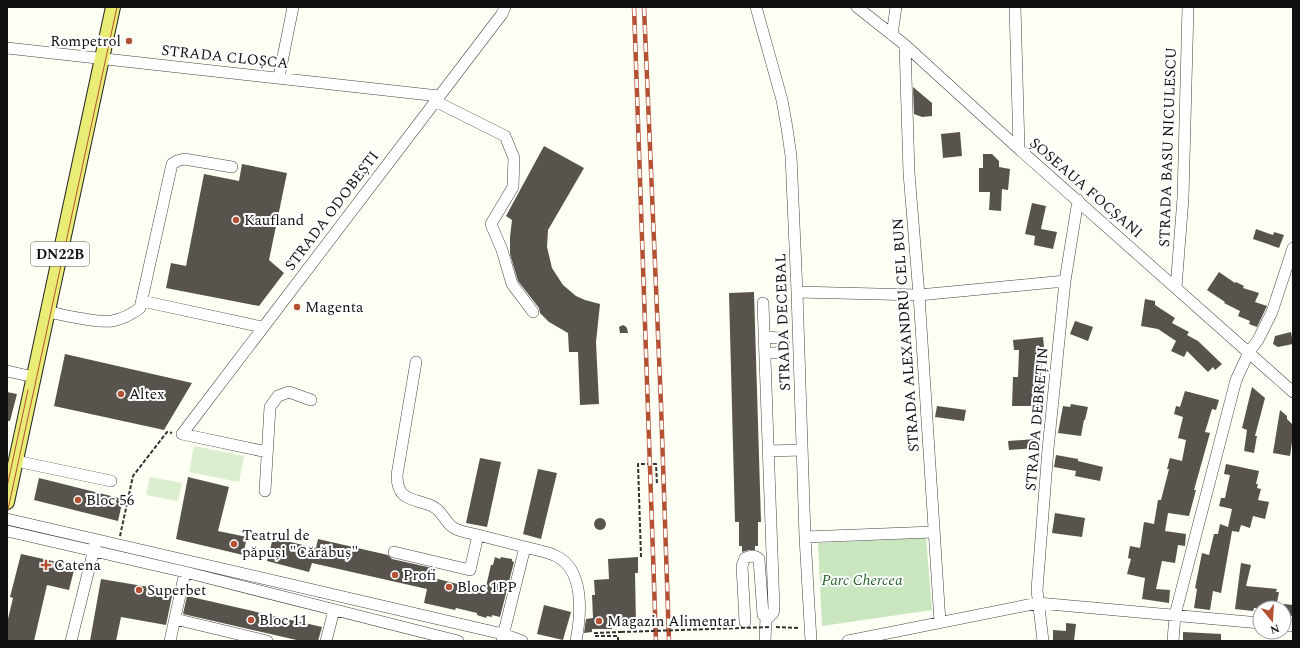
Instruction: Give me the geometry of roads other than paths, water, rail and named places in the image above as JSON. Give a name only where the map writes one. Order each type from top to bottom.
[{"type":"main road","name":"DN22B","points":[[7,502],[114,7]]},
{"type":"street","points":[[279,78],[293,7]]},
{"type":"street","name":"STRADA ODOBEȘTI","points":[[267,452],[182,434],[262,327],[502,14],[504,7]]},
{"type":"street","name":"STRADA DECEBAL","points":[[756,7],[782,100],[791,156],[805,537],[811,641]]},
{"type":"street","name":"ȘOSEAUA FOCȘANI","points":[[857,7],[905,45],[1019,149],[1293,392]]},
{"type":"street","points":[[892,35],[896,7]]},
{"type":"street","points":[[1015,7],[1019,149]]},
{"type":"street","name":"STRADA BASU NICULESCU","points":[[1176,288],[1183,198],[1188,7]]},
{"type":"street","name":"STRADA ALEXANDRU CEL BUN","points":[[905,45],[909,173],[919,295],[933,532],[940,622]]},
{"type":"street","name":"STRADA CLOȘCA","points":[[7,48],[279,78],[437,98]]},
{"type":"street","points":[[437,98],[505,136],[514,158],[512,187],[492,224],[502,250],[512,284],[533,312]]},
{"type":"street","points":[[48,312],[98,321],[112,321],[134,313],[140,308],[142,301],[172,164],[184,159],[232,167]]},
{"type":"street","name":"STRADA DEBREȚIN","points":[[1043,641],[1037,590],[1065,281],[1078,200]]},
{"type":"street","points":[[1173,641],[1175,615],[1236,380],[1249,352],[1258,340],[1272,312],[1293,248]]},
{"type":"street","points":[[797,292],[919,295],[1065,281]]},
{"type":"street","points":[[142,301],[262,327]]},
{"type":"street","points":[[764,303],[774,609],[772,615],[766,617]]},
{"type":"street","points":[[764,337],[780,338],[784,344],[783,349],[779,352],[765,353]]},
{"type":"street","points":[[416,362],[397,475],[397,484],[403,494],[410,499],[432,506],[438,510],[452,527],[526,547],[555,556],[565,562],[572,573],[577,586],[580,605],[580,617],[576,641]]},
{"type":"street","points":[[7,371],[34,377]]},
{"type":"street","points":[[265,491],[270,407],[278,396],[289,392],[311,400]]},
{"type":"street","points":[[768,451],[802,450]]},
{"type":"street","points":[[16,461],[111,481]]},
{"type":"street","points":[[7,519],[502,638],[522,641]]},
{"type":"street","points":[[7,531],[185,572],[458,641]]},
{"type":"street","points":[[805,537],[933,532]]},
{"type":"street","points":[[394,552],[470,570],[478,535]]},
{"type":"street","points":[[71,641],[96,540]]},
{"type":"street","points":[[502,638],[526,547]]},
{"type":"street","points":[[745,622],[742,566],[745,558],[753,556],[759,559],[762,610],[763,615],[766,617],[765,641]]},
{"type":"street","points":[[170,641],[185,572]]},
{"type":"street","points":[[848,641],[866,639],[940,622],[1038,603],[1252,622]]},
{"type":"street","points":[[326,641],[334,610]]},
{"type":"street","points":[[175,619],[267,641]]},
{"type":"tram line","points":[[7,514],[117,7]]},
{"type":"tram line","points":[[7,487],[28,390]]},
{"type":"railway","points":[[634,7],[656,641]]},
{"type":"railway","points":[[644,7],[661,404],[669,641]]},
{"type":"place","name":"Rompetrol","points":[[129,41]]},
{"type":"place","name":"Kaufland","points":[[236,220]]},
{"type":"place","name":"Magenta","points":[[297,307]]},
{"type":"place","name":"Altex","points":[[121,394]]},
{"type":"place","name":"Bloc 56","points":[[78,500]]},
{"type":"place","name":"Teatrul de păpuși \"Cărăbuș\"","points":[[234,544]]},
{"type":"place","name":"Catena","points":[[46,565]]},
{"type":"place","name":"Profi","points":[[395,575]]},
{"type":"place","name":"Bloc 1PP","points":[[449,587]]},
{"type":"place","name":"Superbet","points":[[139,590]]},
{"type":"place","name":"Bloc 11","points":[[251,620]]},
{"type":"place","name":"Magazin Alimentar","points":[[599,621]]},
{"type":"park label","name":"Parc Chercea","points":[[862,580]]}]
